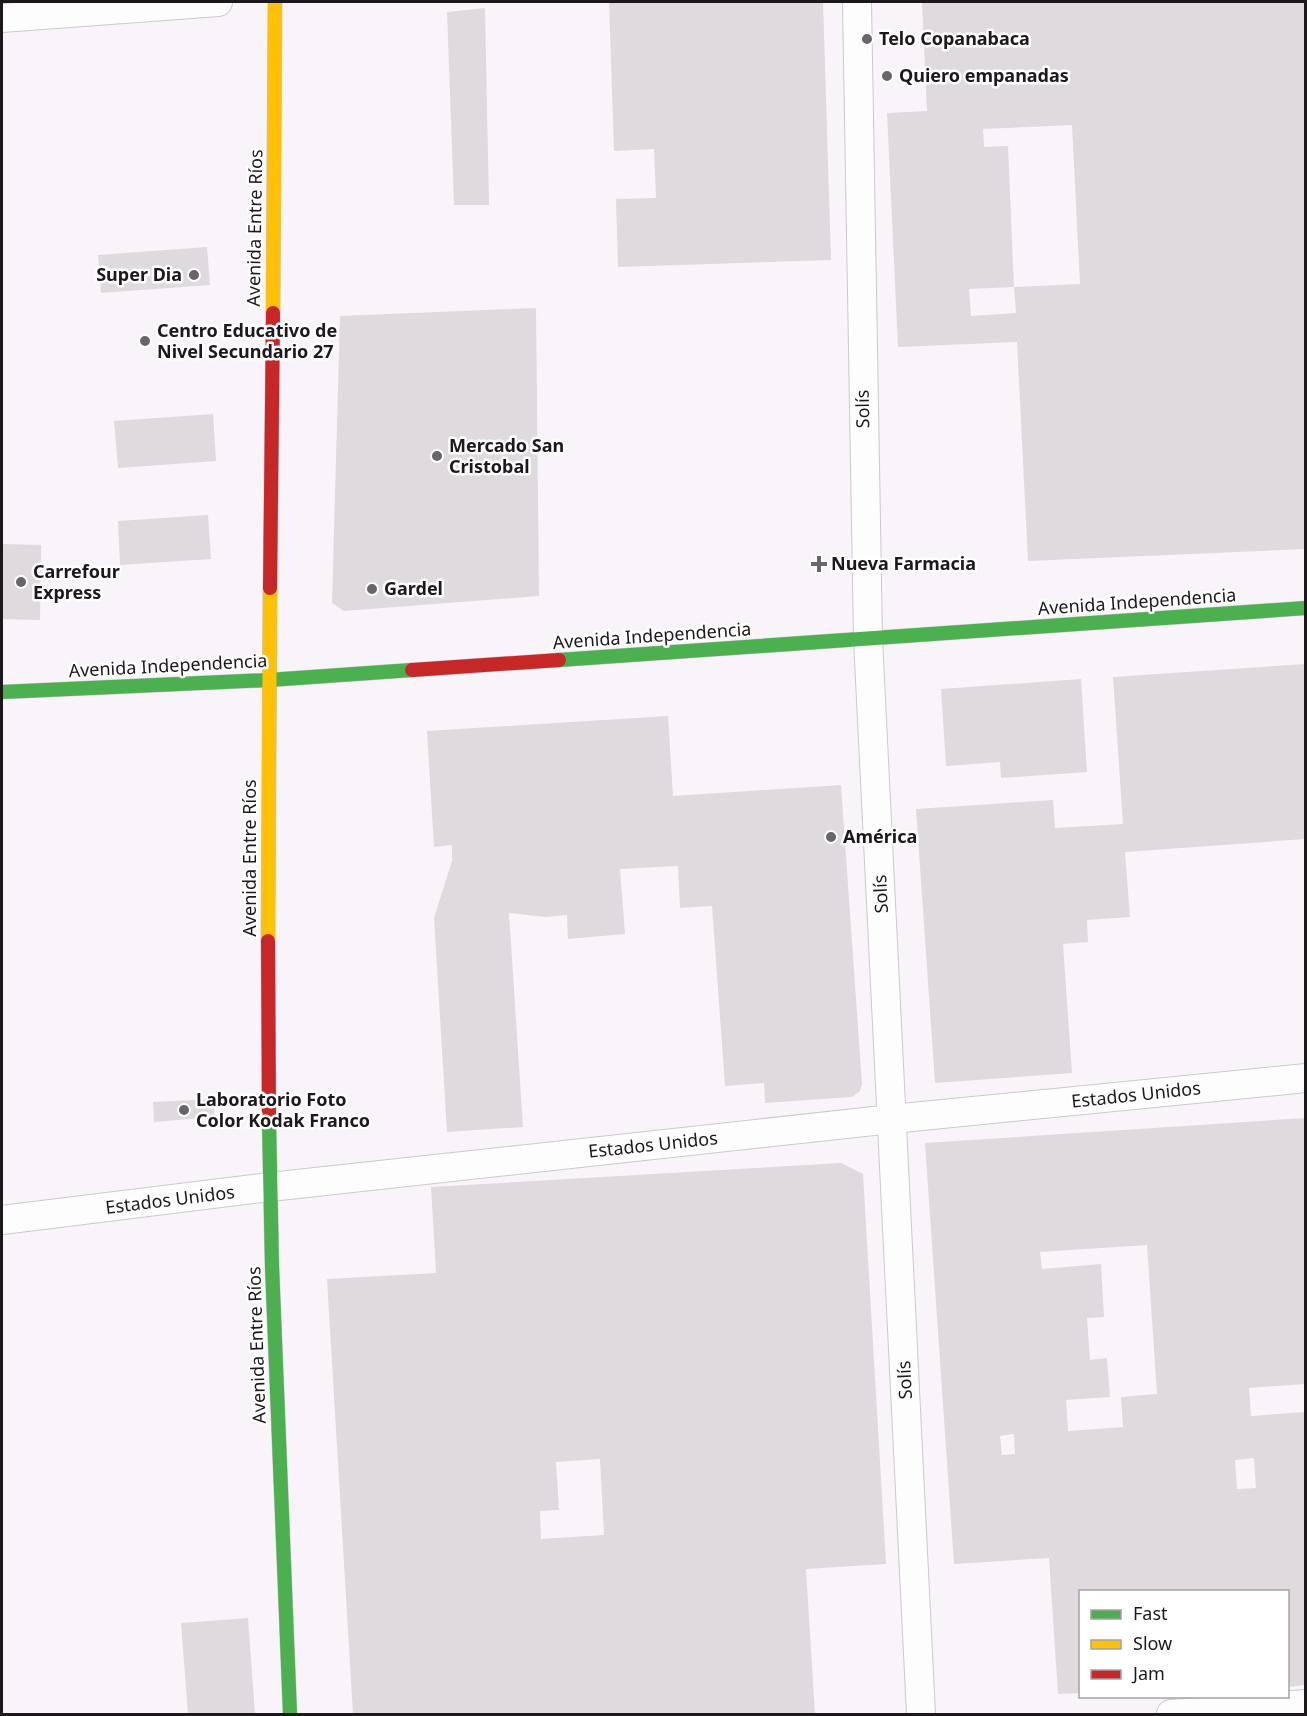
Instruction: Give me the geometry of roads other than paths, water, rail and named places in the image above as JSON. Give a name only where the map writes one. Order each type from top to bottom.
[{"type":"main road","name":"Avenida Entre Ríos","points":[[275,2],[267,1032],[270,1187],[290,1714]]},
{"type":"main road","name":"Avenida Independencia","points":[[2,692],[269,680],[1305,608]]},
{"type":"street","points":[[2,18],[218,2]]},
{"type":"street","name":"Solís","points":[[857,2],[868,639],[921,1714]]},
{"type":"street","name":"Estados Unidos","points":[[2,1220],[270,1187],[892,1119],[1305,1078]]},
{"type":"street","points":[[1171,1714],[1305,1704]]},
{"type":"place","name":"Telo Copanabaca","points":[[867,39]]},
{"type":"place","name":"Quiero empanadas","points":[[887,76]]},
{"type":"place","name":"Super Dia","points":[[194,275]]},
{"type":"place","name":"Centro Educativo de Nivel Secundario 27","points":[[145,341]]},
{"type":"place","name":"Mercado San Cristobal","points":[[437,456]]},
{"type":"place","name":"Nueva Farmacia","points":[[819,564]]},
{"type":"place","name":"Carrefour Express","points":[[21,582]]},
{"type":"place","name":"Gardel","points":[[372,589]]},
{"type":"place","name":"América","points":[[831,837]]},
{"type":"place","name":"Laboratorio Foto Color Kodak Franco","points":[[184,1110]]}]
